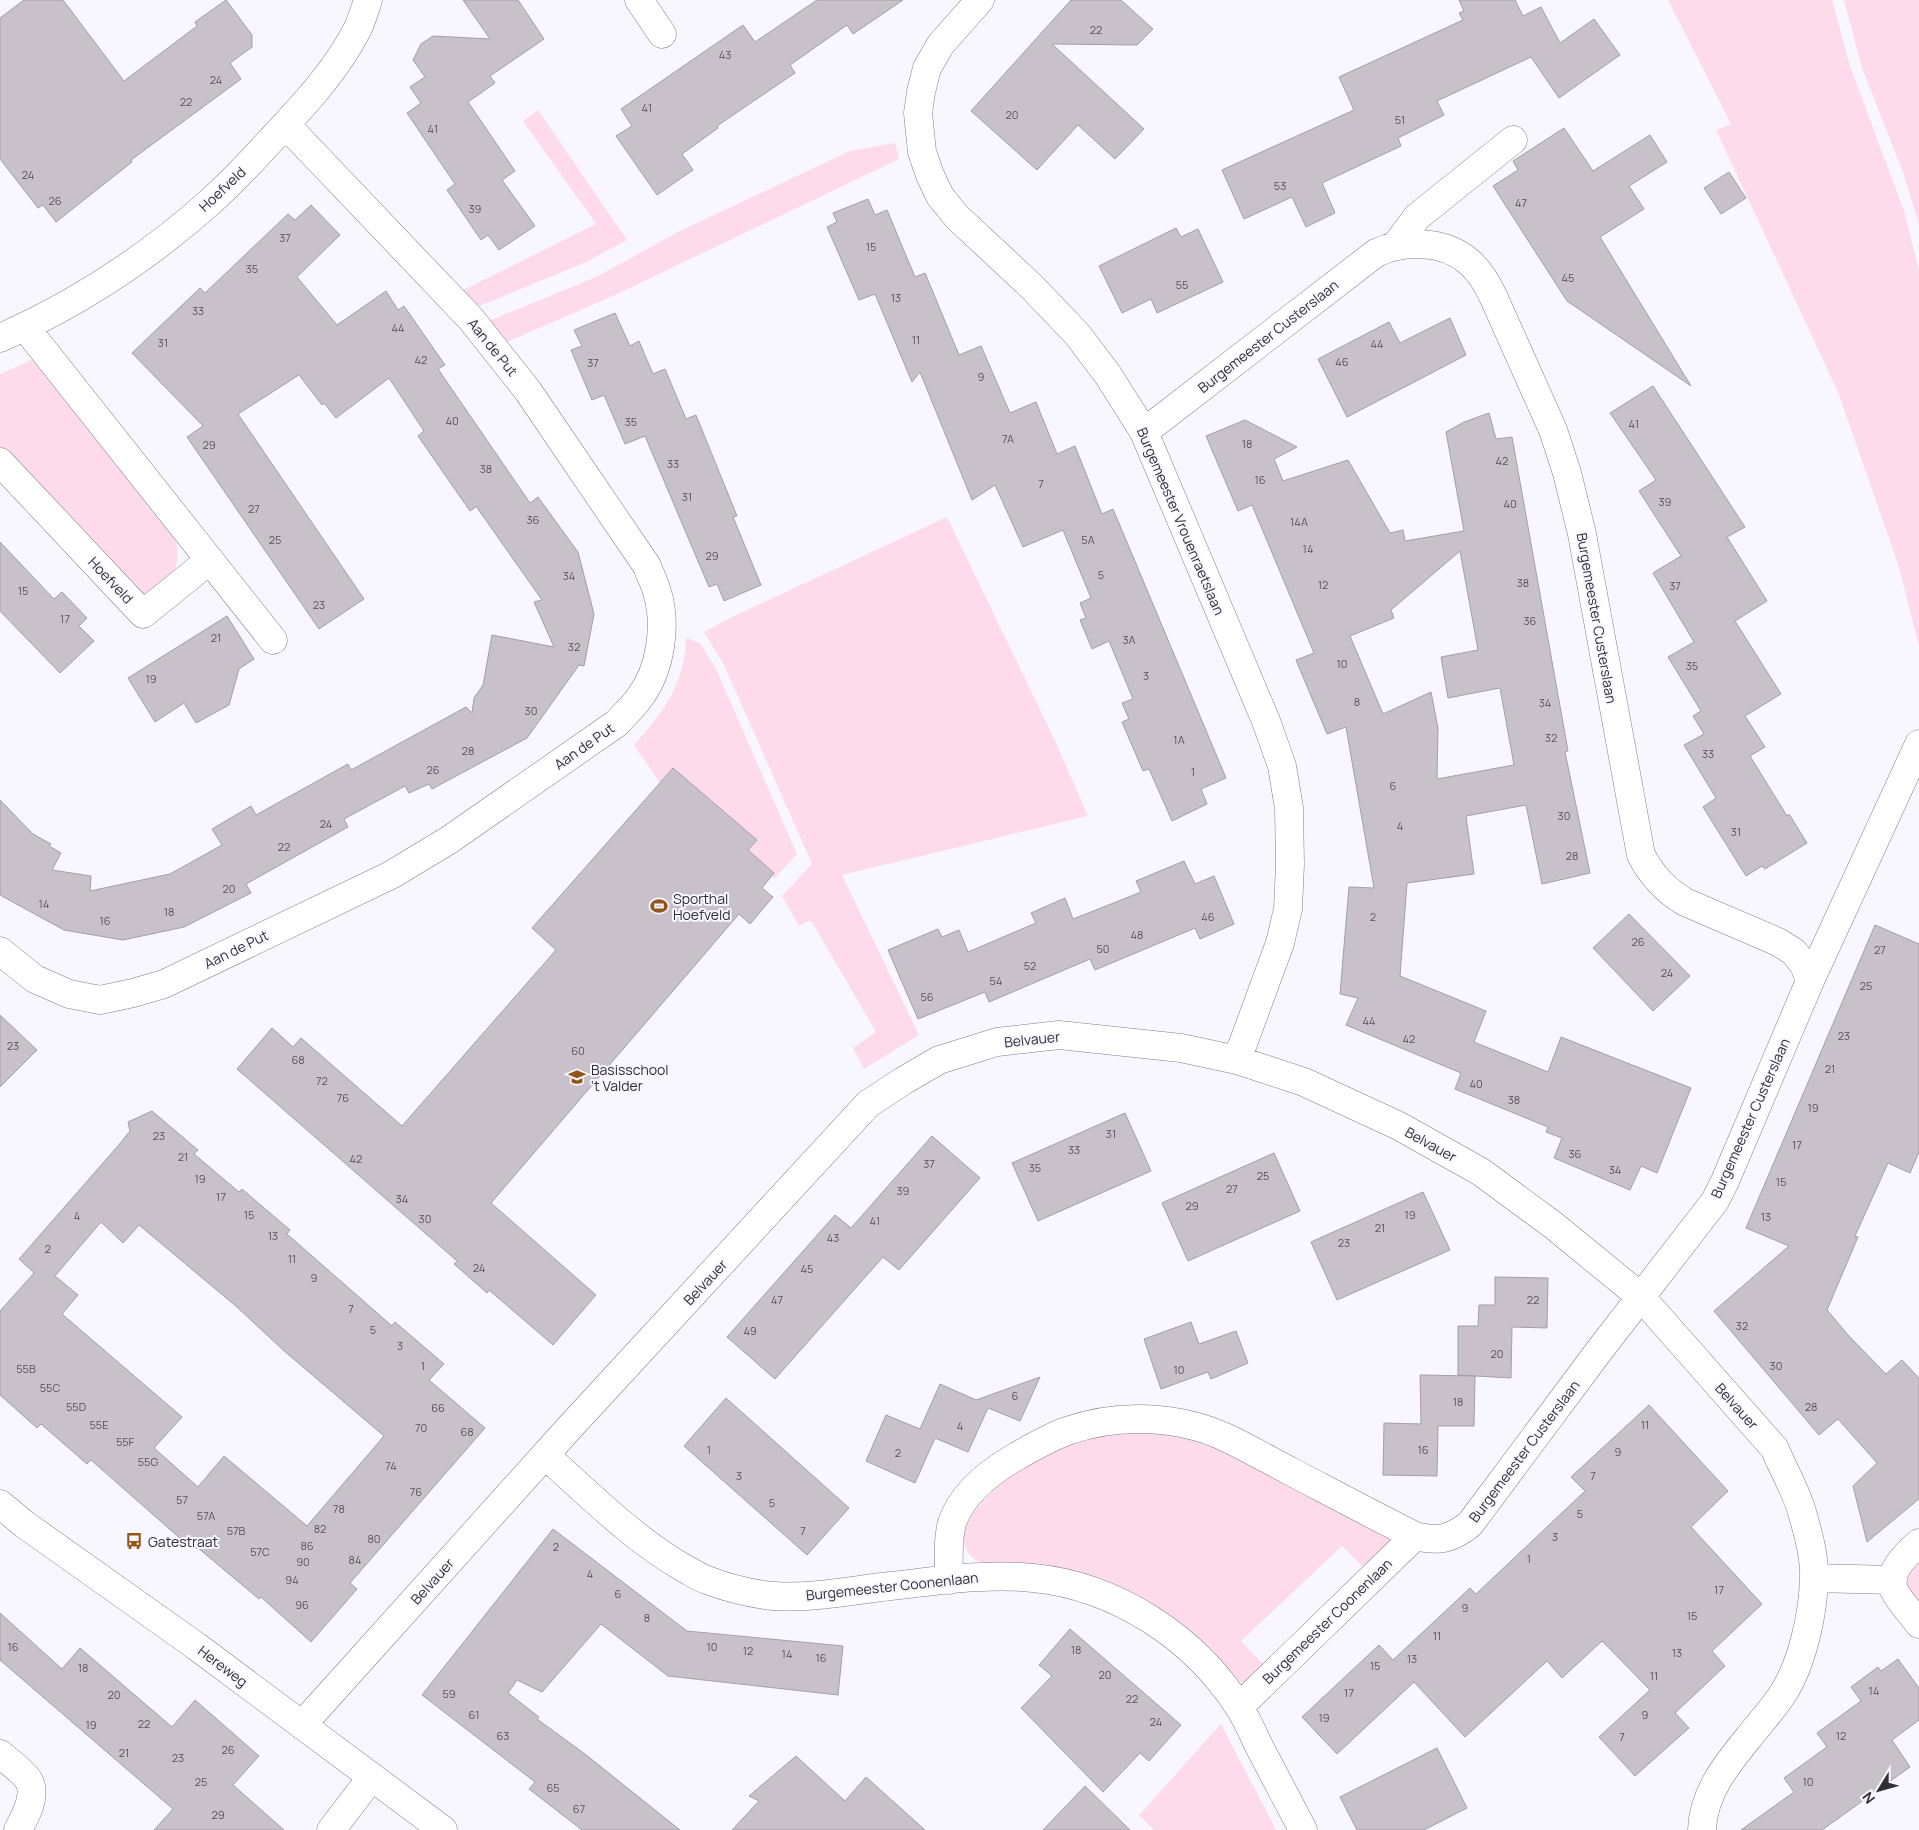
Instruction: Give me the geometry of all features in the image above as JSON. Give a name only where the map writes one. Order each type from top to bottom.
[{"type":"street","name":"Hoefveld","points":[[0,338],[25,328],[100,285],[172,233],[209,203],[286,124],[316,89],[340,57],[358,28],[368,0]]},
{"type":"street","points":[[639,0],[662,34]]},
{"type":"street","name":"Burgemeester Vrouenraetslaan","points":[[980,0],[941,44],[927,68],[918,113],[922,152],[930,175],[940,196],[957,217],[1031,286],[1076,334],[1108,375],[1144,432],[1266,721],[1282,766],[1289,808],[1290,864],[1288,908],[1280,943],[1237,1060]]},
{"type":"street","name":"Aan de Put","points":[[0,951],[35,979],[76,995],[100,1000],[164,984],[391,875],[441,844],[617,723],[641,696],[653,672],[659,649],[661,626],[657,592],[647,566],[528,391],[471,319],[286,124]]},
{"type":"street","name":"Burgemeester Custerslaan","points":[[1396,245],[1417,217],[1513,140]]},
{"type":"street","name":"Burgemeester Custerslaan","points":[[1144,432],[1376,253],[1396,245],[1414,243],[1449,251],[1468,260],[1484,277],[1531,377],[1553,430],[1567,473],[1582,534],[1638,847],[1649,869],[1671,893],[1685,902],[1778,942],[1794,952],[1804,965],[1810,981]]},
{"type":"street","points":[[25,328],[273,640]]},
{"type":"street","name":"Hoefveld","points":[[0,462],[143,614],[210,560]]},
{"type":"street","name":"Burgemeester Custerslaan","points":[[949,1580],[949,1545],[952,1524],[960,1505],[982,1481],[1004,1464],[1038,1444],[1068,1430],[1107,1421],[1149,1419],[1190,1424],[1226,1437],[1415,1536],[1440,1539],[1457,1534],[1470,1524],[1715,1201],[1810,981],[1919,744]]},
{"type":"street","name":"Belvauer","points":[[302,1725],[868,1104],[902,1081],[939,1060],[997,1042],[1059,1034],[1181,1048],[1237,1060],[1304,1082],[1399,1126],[1481,1172],[1553,1225],[1641,1297],[1775,1449],[1790,1479],[1802,1511],[1810,1543],[1814,1578],[1809,1619],[1803,1649],[1783,1694],[1722,1771],[1707,1802],[1702,1830]]},
{"type":"street","name":"Burgemeester Coonenlaan","points":[[546,1456],[662,1556],[704,1580],[741,1591],[774,1596],[800,1596],[998,1576],[1034,1578],[1068,1583],[1124,1604],[1155,1622],[1184,1643],[1213,1673],[1238,1707],[1303,1830]]},
{"type":"street","name":"Hereweg","points":[[0,1504],[24,1524],[196,1646],[443,1830]]},
{"type":"street","name":"Burgemeester Coonenlaan","points":[[1238,1707],[1415,1536]]},
{"type":"street","points":[[1919,1544],[1908,1552],[1900,1563],[1893,1580],[1896,1592],[1919,1624]]},
{"type":"street","points":[[1814,1578],[1893,1580]]},
{"type":"street","points":[[0,1754],[29,1781],[31,1796],[21,1823]]},
{"type":"street","points":[[331,1830],[372,1777]]},
{"type":"shaded area","points":[[1668,0],[1832,0],[1850,66],[1904,211],[1919,270],[1919,647],[1899,567],[1838,392],[1716,130],[1731,124]]},
{"type":"shaded area","points":[[1844,0],[1919,0],[1919,225],[1904,175],[1862,68]]},
{"type":"shaded area","points":[[538,110],[627,240],[584,263],[477,307],[463,290],[596,224],[523,121]]},
{"type":"shaded area","points":[[895,143],[899,159],[613,296],[507,342],[489,321],[596,277],[680,231],[850,151]]},
{"type":"shaded area","points":[[36,358],[173,535],[177,551],[174,577],[145,599],[0,450],[0,374]]},
{"type":"shaded area","points":[[947,517],[1056,743],[1088,816],[842,875],[919,1035],[864,1069],[853,1048],[876,1032],[812,922],[808,921],[799,926],[782,896],[812,864],[723,663],[704,632],[730,618]]},
{"type":"shaded area","points":[[686,638],[700,643],[716,669],[797,854],[775,878],[772,876],[774,873],[748,850],[757,840],[673,768],[660,783],[634,745],[663,709],[677,683],[685,654]]},
{"type":"shaded area","points":[[1148,1433],[1175,1435],[1224,1450],[1392,1540],[1365,1569],[1342,1546],[1241,1641],[1264,1665],[1243,1683],[1238,1680],[1216,1655],[1179,1622],[1137,1595],[1078,1573],[1050,1567],[983,1563],[973,1558],[966,1548],[964,1538],[966,1527],[979,1505],[1005,1481],[1022,1469],[1038,1459],[1072,1444],[1108,1436]]},
{"type":"shaded area","points":[[1919,1559],[1919,1607],[1908,1588],[1907,1578]]},
{"type":"shaded area","points":[[1221,1724],[1276,1830],[1154,1830],[1139,1815]]},
{"type":"building","points":[[24,0],[63,0],[124,81],[197,26],[195,22],[226,0],[252,35],[252,47],[230,63],[241,79],[131,160],[132,162],[56,222],[43,205],[38,208],[0,159],[0,18]]},
{"type":"building","points":[[463,0],[518,0],[544,39],[490,76],[495,83],[468,102],[515,171],[502,180],[535,226],[499,250],[488,235],[481,240],[447,190],[455,184],[407,113],[421,103],[410,87],[425,77],[413,60],[421,44],[433,36],[490,39]]},
{"type":"building","points":[[817,0],[903,0],[853,34],[847,25],[790,65],[795,73],[717,126],[718,128],[682,154],[693,170],[657,195],[616,136],[632,126],[621,109],[743,25],[755,42]]},
{"type":"building","points":[[1071,0],[1121,0],[1153,29],[1137,45],[1052,44],[1144,129],[1115,159],[1078,125],[1037,170],[971,111]]},
{"type":"building","points":[[1459,0],[1515,0],[1523,16],[1541,7],[1560,43],[1594,19],[1620,55],[1559,98],[1531,57],[1437,101],[1444,115],[1398,138],[1401,146],[1322,183],[1335,213],[1306,227],[1292,197],[1244,219],[1222,170],[1354,110],[1339,77],[1463,20],[1459,13],[1464,11]]},
{"type":"building","points":[[1564,128],[1593,171],[1650,135],[1667,162],[1629,186],[1644,209],[1600,237],[1691,386],[1567,301],[1493,186],[1518,170],[1513,161]]},
{"type":"building","points":[[1729,172],[1746,198],[1721,214],[1704,188]]},
{"type":"building","points":[[868,199],[875,215],[887,210],[915,277],[925,273],[959,355],[981,346],[1010,413],[1036,402],[1057,454],[1075,446],[1102,514],[1113,509],[1226,778],[1201,789],[1207,804],[1172,821],[1149,769],[1143,771],[1122,722],[1129,719],[1122,703],[1133,699],[1109,641],[1092,649],[1080,620],[1086,618],[1080,603],[1091,598],[1063,530],[1023,547],[995,485],[972,500],[920,372],[912,382],[875,294],[859,300],[827,227],[837,222],[833,213]]},
{"type":"building","points":[[311,205],[340,235],[297,277],[337,325],[386,291],[398,310],[404,306],[445,365],[438,369],[530,503],[538,497],[578,552],[594,614],[584,666],[579,665],[527,738],[432,789],[429,784],[409,793],[405,786],[344,819],[348,827],[246,884],[251,893],[184,927],[123,940],[64,930],[0,895],[0,800],[33,834],[51,844],[49,846],[61,853],[52,870],[91,876],[90,891],[170,874],[222,845],[212,829],[251,806],[256,815],[348,764],[351,770],[466,707],[472,713],[474,698],[483,685],[492,635],[554,647],[534,602],[542,600],[477,506],[470,511],[418,436],[424,431],[389,378],[336,418],[324,403],[322,405],[299,375],[238,414],[364,599],[319,629],[187,437],[203,426],[132,353],[200,288],[205,293],[288,214],[295,220]]},
{"type":"building","points":[[1176,228],[1181,237],[1198,229],[1223,282],[1157,313],[1151,299],[1122,313],[1099,266]]},
{"type":"building","points":[[615,313],[630,346],[639,341],[653,374],[665,369],[686,419],[696,415],[737,516],[733,517],[761,585],[724,601],[717,584],[709,587],[645,436],[625,444],[604,395],[592,400],[571,350],[582,346],[574,330]]},
{"type":"building","points":[[1450,318],[1466,355],[1347,417],[1318,359],[1389,322],[1400,343]]},
{"type":"building","points":[[1653,386],[1745,527],[1727,537],[1767,601],[1735,621],[1781,694],[1745,716],[1765,747],[1750,756],[1787,816],[1789,814],[1807,843],[1765,869],[1762,866],[1746,876],[1703,807],[1716,798],[1684,745],[1704,734],[1693,716],[1701,711],[1668,657],[1694,642],[1653,573],[1681,556],[1639,491],[1656,480],[1610,413]]},
{"type":"building","points":[[1489,413],[1496,439],[1512,437],[1568,751],[1565,752],[1590,873],[1542,884],[1526,805],[1466,816],[1474,874],[1407,883],[1400,976],[1486,1011],[1474,1042],[1548,1072],[1561,1037],[1691,1088],[1657,1173],[1641,1166],[1630,1190],[1554,1158],[1562,1138],[1546,1132],[1548,1127],[1455,1089],[1461,1073],[1346,1025],[1358,998],[1340,994],[1349,887],[1374,888],[1346,727],[1327,734],[1296,660],[1314,653],[1252,505],[1238,511],[1206,436],[1245,420],[1297,447],[1274,459],[1283,481],[1348,460],[1390,533],[1403,530],[1405,541],[1464,531],[1446,432],[1464,422]],"holes":[[[1460,551],[1478,650],[1441,657],[1448,698],[1500,688],[1514,765],[1437,779],[1438,728],[1431,692],[1383,714],[1350,636],[1394,618],[1391,610]]]},
{"type":"building","points":[[0,542],[54,599],[62,592],[87,618],[79,626],[94,641],[60,673],[0,611]]},
{"type":"building","points":[[227,616],[254,659],[239,669],[229,705],[196,723],[184,703],[155,722],[128,678]]},
{"type":"building","points":[[673,768],[757,840],[748,850],[774,873],[762,888],[773,897],[750,924],[739,914],[491,1203],[596,1295],[553,1345],[489,1290],[487,1293],[454,1264],[457,1261],[237,1069],[272,1028],[293,1047],[301,1038],[402,1126],[556,950],[532,928]]},
{"type":"building","points":[[1184,861],[1195,884],[1214,876],[1234,924],[1200,939],[1195,928],[1095,970],[1090,959],[989,1002],[985,992],[918,1019],[888,950],[938,929],[942,937],[959,930],[968,952],[1036,923],[1031,913],[1065,898],[1073,919],[1141,892],[1136,881]]},
{"type":"building","points":[[1629,914],[1690,976],[1653,1011],[1593,948]]},
{"type":"building","points":[[1875,925],[1919,944],[1919,1152],[1910,1173],[1888,1163],[1855,1236],[1858,1237],[1827,1310],[1886,1374],[1902,1360],[1919,1378],[1919,1499],[1867,1542],[1853,1486],[1877,1463],[1838,1419],[1819,1435],[1714,1311],[1789,1246],[1746,1228]]},
{"type":"building","points":[[0,1015],[37,1050],[0,1087]]},
{"type":"building","points":[[152,1111],[198,1150],[194,1154],[239,1192],[242,1189],[290,1230],[287,1234],[392,1326],[395,1322],[444,1364],[429,1380],[485,1428],[350,1583],[357,1589],[311,1642],[261,1597],[259,1599],[198,1548],[191,1548],[91,1460],[87,1464],[41,1424],[37,1428],[0,1395],[0,1311],[34,1273],[19,1259],[130,1131],[128,1122]],"holes":[[[101,1222],[123,1243],[139,1225],[237,1307],[283,1350],[384,1436],[307,1526],[224,1456],[198,1487],[154,1448],[182,1417],[62,1314],[78,1295],[55,1276]]]},
{"type":"building","points":[[1125,1113],[1151,1171],[1038,1221],[1012,1163]]},
{"type":"building","points":[[932,1136],[980,1178],[899,1270],[883,1257],[775,1379],[727,1337],[835,1215],[851,1228]]},
{"type":"building","points":[[1274,1153],[1300,1211],[1188,1261],[1162,1203]]},
{"type":"building","points":[[1423,1192],[1450,1250],[1337,1300],[1311,1242]]},
{"type":"building","points":[[1495,1277],[1548,1278],[1547,1328],[1512,1327],[1511,1378],[1458,1375],[1458,1326],[1478,1326],[1479,1305],[1495,1305]]},
{"type":"building","points":[[1191,1322],[1199,1344],[1236,1331],[1248,1363],[1211,1379],[1208,1372],[1161,1389],[1144,1339]]},
{"type":"building","points":[[1420,1375],[1475,1376],[1474,1426],[1438,1426],[1437,1476],[1383,1475],[1384,1423],[1421,1424]]},
{"type":"building","points":[[1040,1377],[1020,1421],[988,1408],[968,1452],[935,1438],[915,1483],[866,1461],[886,1415],[920,1429],[940,1384],[976,1400]]},
{"type":"building","points":[[726,1398],[849,1508],[807,1555],[684,1446]]},
{"type":"building","points":[[1649,1405],[1728,1491],[1691,1527],[1762,1604],[1712,1651],[1725,1666],[1675,1713],[1689,1728],[1635,1776],[1599,1737],[1650,1690],[1602,1641],[1562,1678],[1547,1661],[1465,1737],[1414,1682],[1337,1754],[1302,1717],[1379,1645],[1393,1660],[1470,1588],[1476,1594],[1585,1491],[1571,1477]]},
{"type":"building","points":[[553,1529],[687,1631],[843,1646],[838,1695],[668,1676],[601,1624],[542,1692],[517,1680],[508,1693],[539,1717],[537,1719],[585,1754],[680,1830],[582,1830],[529,1789],[535,1782],[422,1695]]},
{"type":"building","points":[[0,1613],[62,1669],[80,1648],[172,1727],[195,1700],[259,1756],[233,1785],[284,1830],[154,1830],[173,1809],[0,1660]]},
{"type":"building","points":[[1070,1629],[1181,1725],[1149,1761],[1140,1753],[1103,1792],[1021,1708],[1052,1676],[1039,1665]]},
{"type":"building","points":[[1898,1659],[1919,1688],[1919,1720],[1892,1740],[1910,1767],[1822,1830],[1741,1830],[1794,1792],[1784,1778],[1827,1747],[1817,1733],[1861,1701],[1851,1687],[1878,1667],[1881,1671]]},
{"type":"building","points":[[1437,1748],[1467,1808],[1424,1830],[1357,1830],[1340,1797]]},
{"type":"building","points":[[796,1756],[845,1801],[866,1777],[925,1830],[732,1830],[759,1801],[749,1796]]},
{"type":"building","points":[[1085,1786],[1130,1830],[1043,1830]]},
{"type":"place","name":"Sporthal Hoefveld","points":[[659,906]]},
{"type":"place","name":"Basisschool 't Valder","points":[[577,1077]]},
{"type":"place","name":"Gatestraat","points":[[134,1541]]}]
